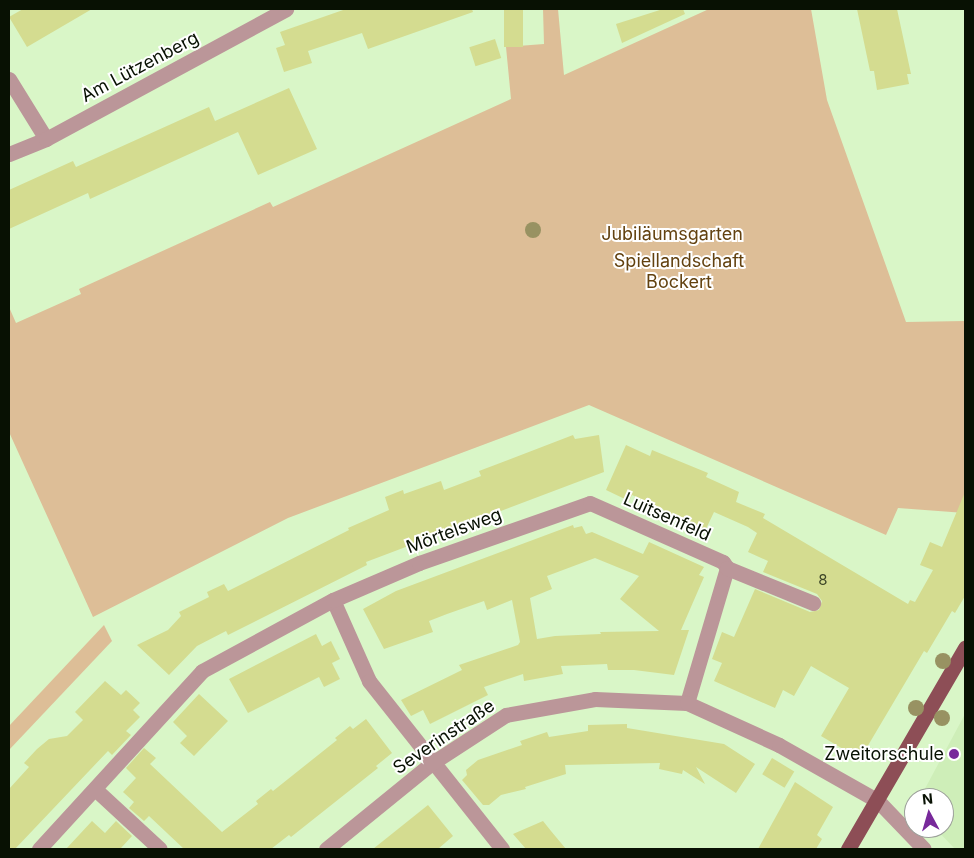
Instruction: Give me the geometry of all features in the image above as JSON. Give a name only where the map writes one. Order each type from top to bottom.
[{"type":"main road","points":[[848,849],[878,801],[965,648]]},
{"type":"street","name":"Am Lützenberg","points":[[9,154],[46,139],[286,9]]},
{"type":"street","points":[[9,79],[46,139]]},
{"type":"street","name":"Luitsenfeld","points":[[590,503],[723,562],[727,568],[812,604]]},
{"type":"street","name":"Mörtelsweg","points":[[39,849],[202,671],[333,600],[419,563],[590,503]]},
{"type":"street","points":[[687,703],[727,568]]},
{"type":"street","points":[[333,600],[369,681],[432,763],[502,849]]},
{"type":"street","name":"Severinstraße","points":[[326,849],[432,763],[506,715],[595,699],[687,703],[779,745],[878,801],[924,849]]},
{"type":"street","points":[[95,789],[160,849]]},
{"type":"shaded area","name":"Zweitorschule","points":[[965,714],[965,849],[955,849],[945,838],[954,838],[954,788],[925,788]]},
{"type":"green space","name":"Jubiläumsgarten","points":[[543,9],[558,9],[564,75],[709,9],[811,9],[827,100],[906,322],[965,321],[965,513],[898,508],[886,535],[589,405],[288,518],[93,617],[9,432],[9,307],[16,323],[81,294],[79,289],[270,202],[273,207],[511,99],[506,47],[544,44]]},
{"type":"green space","points":[[104,625],[112,641],[9,750],[9,726]]},
{"type":"building","points":[[23,9],[92,9],[27,47],[9,17]]},
{"type":"building","points":[[346,9],[472,9],[473,12],[368,49],[362,33],[308,51],[312,63],[284,72],[276,48],[285,45],[280,32]]},
{"type":"building","points":[[504,9],[523,9],[523,47],[504,47]]},
{"type":"building","points":[[663,9],[683,9],[685,14],[622,43],[616,24]]},
{"type":"building","points":[[857,9],[897,9],[911,74],[907,74],[909,84],[877,90],[874,71],[870,71]]},
{"type":"building","points":[[495,39],[501,58],[476,66],[469,47]]},
{"type":"building","points":[[289,88],[317,149],[258,175],[238,132],[90,199],[88,193],[9,229],[9,190],[73,161],[76,167],[209,107],[215,121]]},
{"type":"building","points":[[573,435],[575,439],[599,435],[604,472],[366,562],[367,565],[228,635],[226,631],[197,646],[169,675],[137,645],[168,630],[181,616],[179,612],[209,597],[207,592],[224,584],[228,591],[349,530],[348,528],[389,510],[385,497],[403,490],[404,494],[441,481],[444,490],[481,476],[479,471]]},
{"type":"building","points":[[626,445],[650,456],[652,450],[708,473],[706,477],[739,492],[736,502],[765,514],[763,518],[908,604],[910,600],[915,602],[933,570],[920,565],[930,542],[942,547],[965,492],[965,596],[955,613],[952,611],[927,653],[924,651],[860,759],[821,736],[849,688],[811,666],[794,696],[783,690],[775,708],[714,681],[722,663],[712,659],[722,632],[734,637],[755,589],[810,612],[819,610],[822,601],[817,594],[763,572],[768,561],[748,552],[757,533],[748,527],[714,512],[705,531],[666,514],[663,509],[632,495],[629,501],[606,490]]},
{"type":"building","points":[[573,525],[574,528],[582,526],[586,534],[592,532],[643,554],[649,542],[704,567],[699,575],[704,577],[681,630],[689,630],[674,675],[634,670],[608,670],[607,664],[561,666],[563,674],[524,681],[523,674],[484,687],[488,695],[430,724],[423,710],[411,716],[401,700],[462,670],[459,665],[518,645],[520,642],[512,600],[487,610],[484,601],[447,614],[429,621],[433,632],[384,649],[363,609],[396,591]],"holes":[[[595,558],[639,576],[620,599],[659,631],[600,632],[601,634],[555,636],[537,639],[530,598],[552,589],[547,576]]]},
{"type":"building","points":[[316,634],[322,646],[331,641],[340,659],[332,663],[340,679],[324,687],[319,677],[248,713],[229,679]]},
{"type":"building","points":[[105,681],[121,695],[126,690],[140,703],[133,710],[140,717],[126,731],[131,735],[112,755],[108,751],[15,849],[9,849],[9,789],[29,767],[24,763],[37,749],[49,739],[67,736],[83,720],[75,712]]},
{"type":"building","points":[[199,694],[228,721],[194,756],[180,743],[187,736],[173,722]]},
{"type":"building","points":[[366,719],[392,753],[376,766],[378,768],[291,837],[289,835],[271,849],[184,849],[149,816],[144,821],[129,808],[134,802],[123,792],[136,778],[126,768],[144,748],[156,758],[150,764],[222,832],[258,804],[256,801],[271,789],[273,791],[337,740],[335,738],[350,726],[353,729]]},
{"type":"building","points":[[627,724],[627,728],[724,744],[755,764],[736,793],[696,767],[705,784],[683,770],[682,774],[659,769],[660,763],[565,765],[566,774],[525,787],[526,789],[501,795],[489,805],[483,805],[462,780],[467,775],[466,770],[478,760],[522,745],[520,741],[547,732],[549,737],[588,731],[588,725]]},
{"type":"building","points":[[772,758],[794,771],[785,788],[762,774]]},
{"type":"building","points":[[795,782],[833,807],[817,835],[822,839],[816,849],[758,849]]},
{"type":"building","points":[[428,805],[453,836],[438,849],[373,849]]},
{"type":"building","points":[[92,821],[105,833],[116,821],[132,836],[121,848],[123,849],[66,849]]},
{"type":"building","points":[[543,821],[566,849],[526,849],[513,834]]},
{"type":"place","name":"Zweitorschule","points":[[954,754]]},
{"type":"park label","name":"Spiellandschaft Bockert","points":[[679,272]]}]
